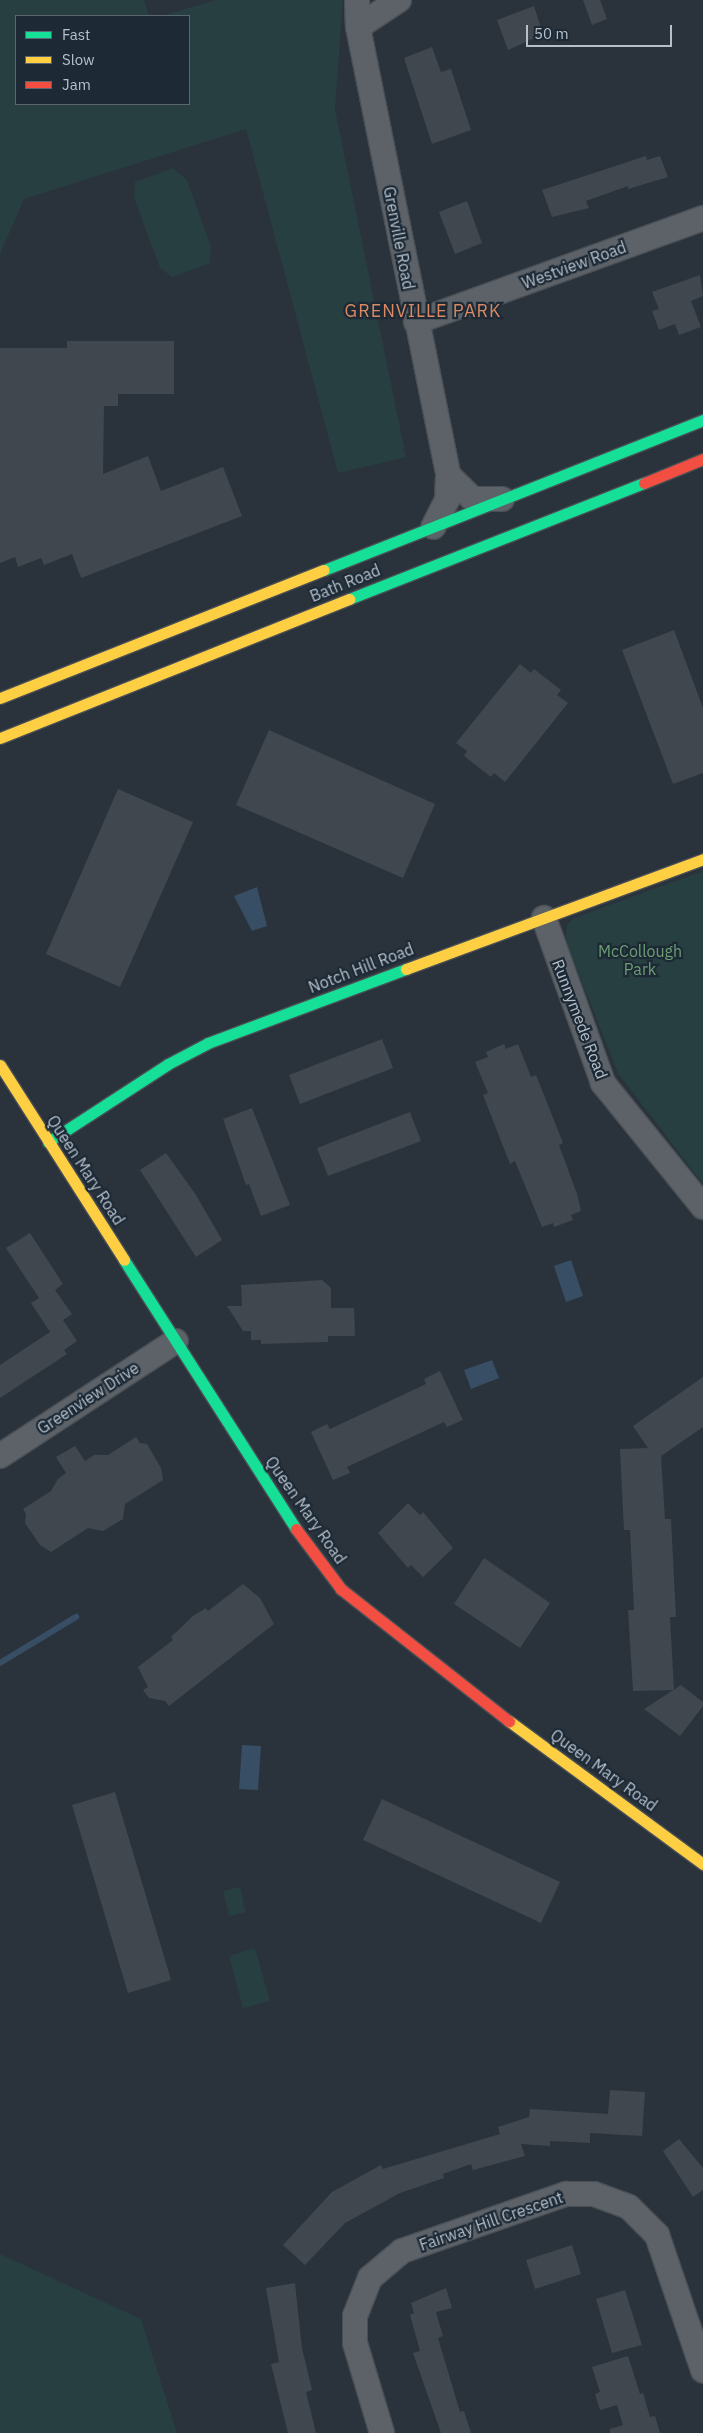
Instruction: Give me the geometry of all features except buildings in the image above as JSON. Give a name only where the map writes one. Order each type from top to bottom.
[{"type":"street","name":"Grenville Road","points":[[357,0],[358,27],[448,476],[447,500],[433,527]]},
{"type":"street","points":[[358,27],[399,0]]},
{"type":"street","name":"Westview Road","points":[[416,322],[703,218]]},
{"type":"street","name":"Bath Road","points":[[0,698],[703,420]]},
{"type":"street","name":"Bath Road","points":[[0,738],[703,459]]},
{"type":"street","points":[[448,476],[472,498],[505,499]]},
{"type":"street","name":"Notch Hill Road","points":[[48,1142],[168,1064],[208,1044],[703,859]]},
{"type":"street","name":"Runnymede Road","points":[[544,918],[603,1083],[703,1207]]},
{"type":"street","name":"Queen Mary Road","points":[[0,1065],[294,1526],[341,1589],[519,1729],[703,1864]]},
{"type":"street","name":"Greenview Drive","points":[[0,1456],[176,1341]]},
{"type":"street","name":"Fairway Hill Crescent","points":[[382,2433],[355,2343],[355,2316],[370,2278],[402,2251],[566,2194],[594,2194],[628,2207],[657,2235],[703,2368]]},
{"type":"green space","points":[[0,0],[144,0],[149,15],[15,15],[15,105],[190,105],[190,15],[165,15],[216,0],[343,0],[335,109],[406,457],[338,473],[246,129],[24,199],[0,254]]},
{"type":"green space","points":[[173,168],[187,180],[211,246],[210,263],[172,277],[160,268],[134,198],[135,182]]},
{"type":"green space","name":"McCollough Park","points":[[703,871],[703,1184],[618,1073],[566,942],[567,925],[574,918]]},
{"type":"green space","points":[[240,1887],[246,1912],[229,1916],[223,1891]]},
{"type":"green space","points":[[255,1948],[270,2001],[243,2008],[229,1956]]},
{"type":"green space","points":[[0,2254],[141,2319],[177,2433],[0,2433]]},
{"type":"water","points":[[257,887],[267,926],[252,931],[234,896]]},
{"type":"water","points":[[571,1260],[583,1296],[566,1302],[554,1266]]},
{"type":"water","points":[[492,1360],[499,1378],[471,1389],[464,1370]]},
{"type":"water","points":[[242,1745],[261,1746],[258,1790],[239,1789]]},
{"type":"waterway","points":[[0,1663],[76,1617]]},
{"type":"traffic: fast","points":[[324,570],[703,420]]},
{"type":"traffic: fast","points":[[349,599],[644,483]]},
{"type":"traffic: fast","points":[[48,1142],[168,1064],[208,1043],[406,969]]},
{"type":"traffic: fast","points":[[124,1260],[296,1529]]},
{"type":"traffic: slow","points":[[0,698],[324,570]]},
{"type":"traffic: slow","points":[[0,738],[349,599]]},
{"type":"traffic: slow","points":[[406,969],[703,859]]},
{"type":"traffic: slow","points":[[0,1065],[124,1260]]},
{"type":"traffic: slow","points":[[509,1721],[703,1864]]},
{"type":"traffic: jam","points":[[644,483],[703,459]]},
{"type":"traffic: jam","points":[[296,1529],[341,1589],[509,1721]]},
{"type":"district","name":"GRENVILLE PARK","points":[[423,311]]}]
